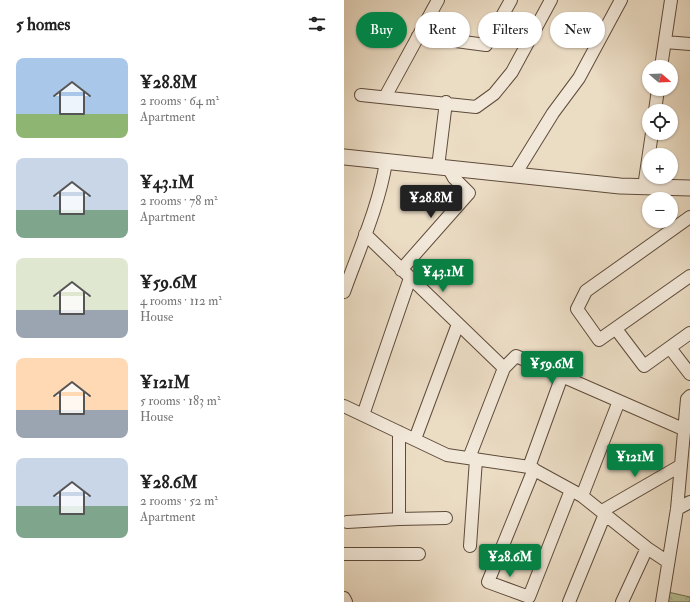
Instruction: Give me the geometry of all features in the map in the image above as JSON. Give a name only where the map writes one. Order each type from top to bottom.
[{"type":"street","points":[[431,12],[438,0]]},
{"type":"street","points":[[470,43],[486,45],[511,0]]},
{"type":"street","points":[[361,95],[476,106],[494,94],[512,72],[551,0]]},
{"type":"street","points":[[514,176],[553,113],[579,78],[621,0]]},
{"type":"street","points":[[662,60],[671,0]]},
{"type":"street","points":[[385,97],[415,42]]},
{"type":"street","points":[[665,42],[690,44]]},
{"type":"street","points":[[401,270],[469,193],[444,168],[446,102]]},
{"type":"street","points":[[644,187],[651,140]]},
{"type":"street","points":[[344,157],[514,176],[644,187],[690,188]]},
{"type":"street","points":[[344,292],[365,234],[386,162]]},
{"type":"street","points":[[690,217],[586,291],[577,309],[599,340],[616,330],[690,276]]},
{"type":"street","points":[[365,234],[504,368]]},
{"type":"street","points":[[363,415],[410,278]]},
{"type":"street","points":[[415,439],[458,324]]},
{"type":"street","points":[[616,330],[644,366],[690,333]]},
{"type":"street","points":[[670,348],[690,374]]},
{"type":"street","points":[[470,546],[472,458],[504,368],[516,356],[683,429]]},
{"type":"street","points":[[562,376],[531,468],[488,582],[528,600],[571,490]]},
{"type":"street","points":[[662,602],[676,509],[687,399],[690,396]]},
{"type":"street","points":[[582,496],[619,401]]},
{"type":"street","points":[[344,406],[447,455],[531,468],[582,496],[647,548],[668,562]]},
{"type":"street","points":[[399,432],[399,520]]},
{"type":"street","points":[[569,602],[604,513],[680,466]]},
{"type":"street","points":[[676,509],[690,502]]},
{"type":"street","points":[[347,522],[446,518]]},
{"type":"street","points":[[622,602],[647,548]]},
{"type":"street","points":[[344,554],[419,554]]},
{"type":"street","points":[[344,598],[346,602]]},
{"type":"green space","points":[[668,592],[690,597],[690,602],[666,602]]}]
